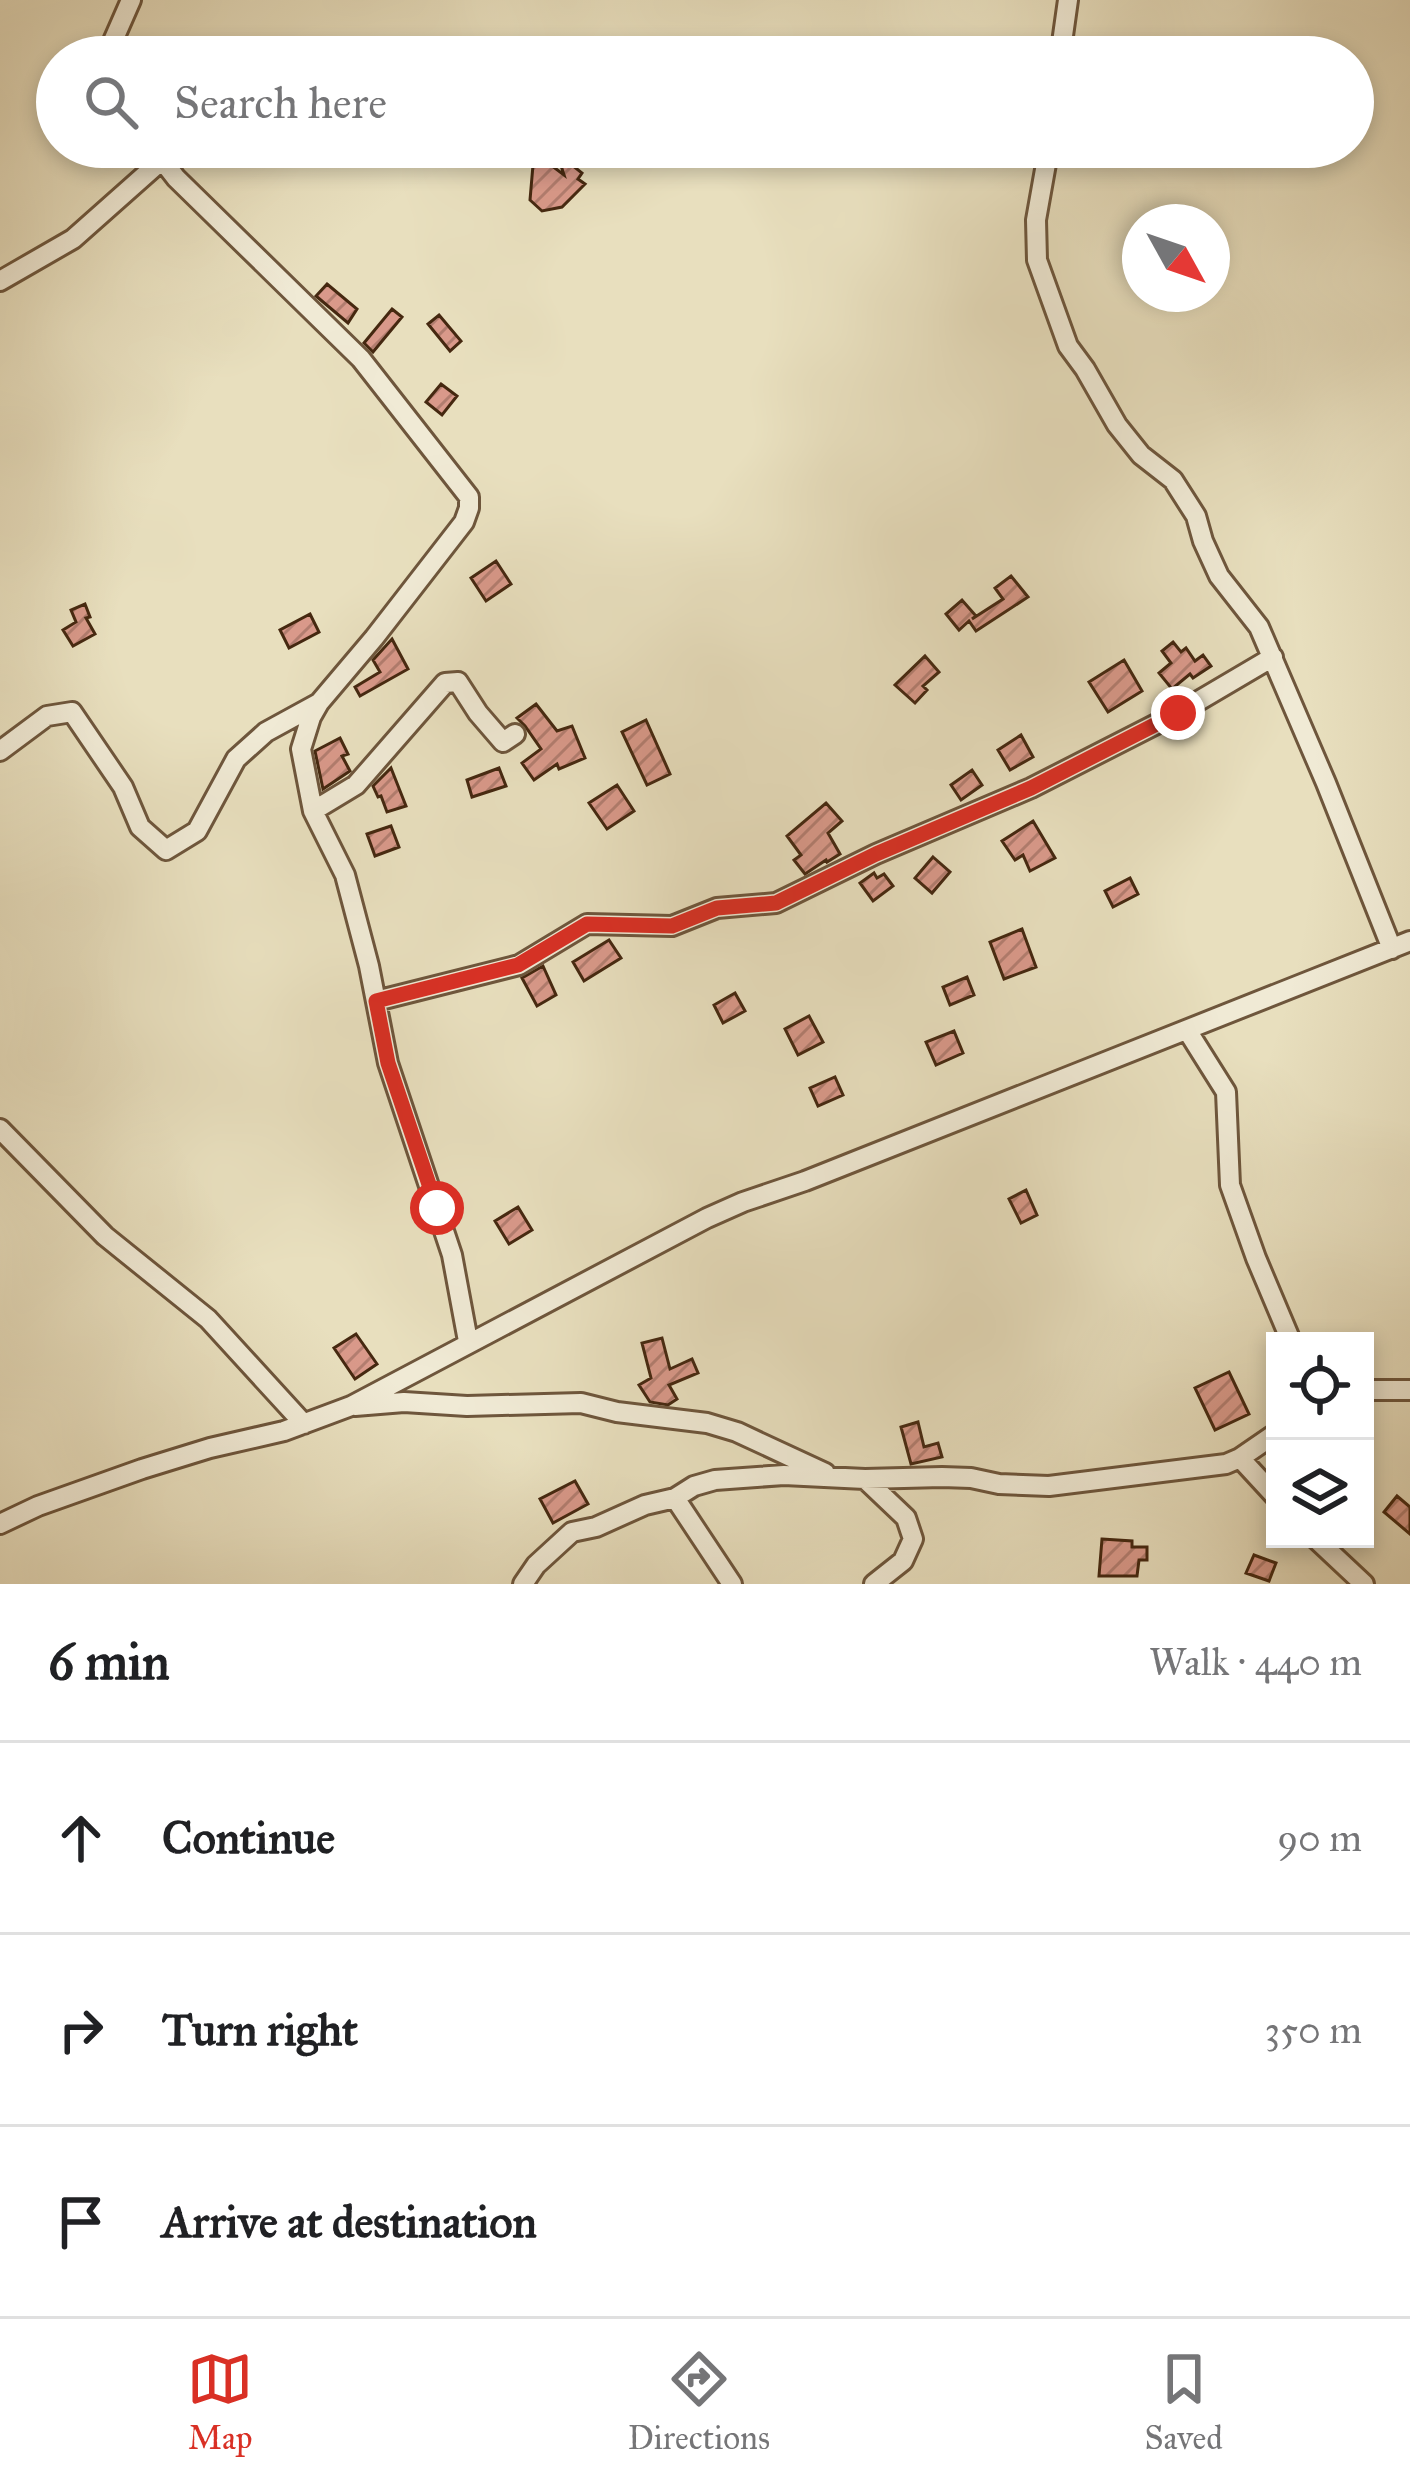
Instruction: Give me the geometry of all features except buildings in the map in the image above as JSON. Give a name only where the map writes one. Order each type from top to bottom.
[{"type":"street","points":[[115,36],[131,0]]},
{"type":"street","points":[[1063,36],[1068,0]]},
{"type":"street","points":[[0,281],[73,239],[142,168]]},
{"type":"street","points":[[168,168],[361,359],[469,496],[464,522],[319,703],[302,749],[313,811],[346,874],[388,1063],[452,1255],[468,1341]]},
{"type":"street","points":[[0,1524],[142,1469],[304,1424],[350,1406],[706,1218],[1401,945],[1378,908],[1259,627],[1219,576],[1196,516],[1173,480],[1142,455],[1117,425],[1068,346],[1036,260],[1036,220],[1045,168]]},
{"type":"street","points":[[376,1001],[518,965],[587,924],[672,926],[717,908],[776,903],[1031,788],[1178,713],[1273,657]]},
{"type":"street","points":[[313,811],[356,785],[445,683],[458,682],[503,742],[514,734]]},
{"type":"street","points":[[0,751],[47,716],[72,712],[123,787],[140,827],[166,850],[197,831],[236,759],[266,732],[319,703]]},
{"type":"street","points":[[1187,1030],[1226,1093],[1230,1185],[1287,1332]]},
{"type":"street","points":[[0,1129],[105,1236],[208,1319],[304,1424]]},
{"type":"street","points":[[1374,1390],[1410,1390]]},
{"type":"street","points":[[350,1406],[581,1403],[706,1423],[837,1478]]},
{"type":"street","points":[[524,1584],[536,1565],[572,1532],[715,1480],[784,1475],[942,1477],[1048,1486],[1226,1464],[1266,1440]]},
{"type":"street","points":[[1240,1458],[1266,1486]]},
{"type":"street","points":[[865,1479],[906,1518],[913,1540],[903,1561],[874,1584]]},
{"type":"street","points":[[675,1498],[732,1584]]},
{"type":"street","points":[[1326,1548],[1364,1584]]},
{"type":"route","points":[[437,1208],[388,1063],[376,1001],[518,965],[587,924],[672,926],[717,908],[776,903],[1031,788],[1178,713]]}]
